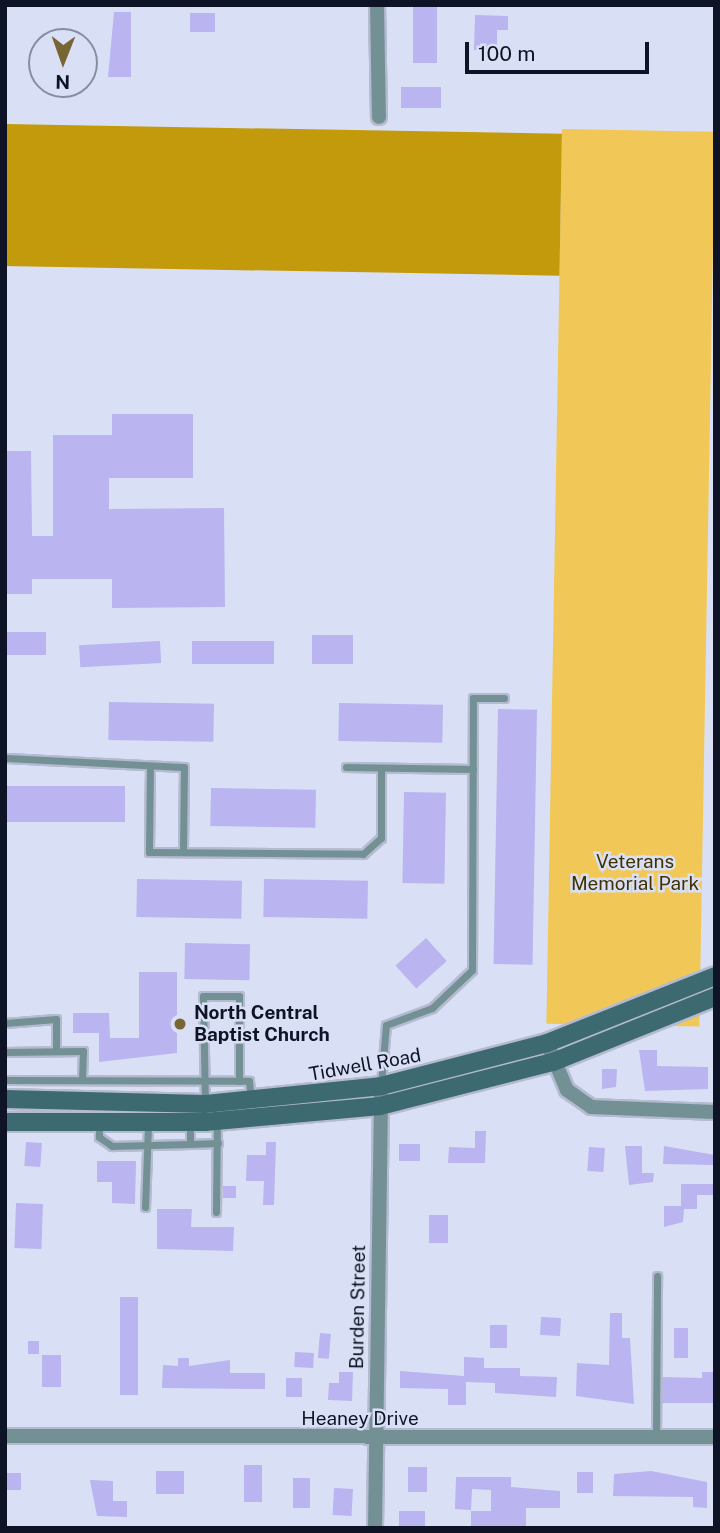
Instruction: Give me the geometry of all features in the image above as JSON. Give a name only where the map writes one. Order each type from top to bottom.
[{"type":"main road","name":"Tidwell Road","points":[[5,1099],[113,1102],[204,1117],[251,1101],[381,1086],[547,1043],[715,976]]},
{"type":"main road","name":"Tidwell Road","points":[[5,1122],[148,1122],[380,1106],[554,1062],[715,999]]},
{"type":"street","points":[[377,5],[379,117]]},
{"type":"street","points":[[547,1043],[567,1090],[591,1107],[715,1111]]},
{"type":"street","name":"Burden Street","points":[[375,1528],[381,1086]]},
{"type":"street","name":"Heaney Drive","points":[[5,1436],[715,1437]]},
{"type":"lane","points":[[381,1086],[386,1025],[432,1008],[471,970],[473,698],[504,698]]},
{"type":"lane","points":[[5,758],[184,768],[183,852]]},
{"type":"lane","points":[[150,767],[149,852],[371,852],[381,838],[381,768]]},
{"type":"lane","points":[[346,767],[473,769]]},
{"type":"lane","points":[[216,1212],[218,1143],[204,1117],[204,996],[239,996],[240,1081]]},
{"type":"lane","points":[[5,1023],[56,1019],[56,1051]]},
{"type":"lane","points":[[5,1052],[83,1051],[82,1080]]},
{"type":"lane","points":[[5,1080],[249,1081],[251,1101]]},
{"type":"lane","points":[[113,1080],[113,1102]]},
{"type":"lane","points":[[190,1144],[204,1117]]},
{"type":"lane","points":[[99,1122],[103,1143],[218,1143]]},
{"type":"lane","points":[[145,1207],[148,1122]]},
{"type":"lane","points":[[656,1437],[657,1276]]},
{"type":"green space","name":"Veterans Memorial Park","points":[[562,129],[715,132],[699,1027],[546,1024]]},
{"type":"shaded area","points":[[5,124],[562,134],[559,276],[5,266]]},
{"type":"building","points":[[413,5],[437,5],[437,63],[413,63]]},
{"type":"building","points":[[114,12],[131,12],[131,77],[108,77]]},
{"type":"building","points":[[190,13],[215,13],[215,32],[190,32]]},
{"type":"building","points":[[475,15],[508,16],[508,30],[497,30],[497,50],[474,50]]},
{"type":"building","points":[[401,87],[441,87],[441,108],[401,108]]},
{"type":"building","points":[[112,414],[193,414],[193,478],[109,478],[109,509],[224,508],[225,607],[112,608],[112,579],[32,579],[32,594],[5,594],[5,451],[31,451],[32,536],[53,536],[53,435],[112,435]]},
{"type":"building","points":[[5,632],[46,632],[46,655],[5,655]]},
{"type":"building","points":[[312,635],[353,635],[353,664],[312,664]]},
{"type":"building","points":[[160,641],[161,663],[80,667],[79,645]]},
{"type":"building","points":[[192,641],[274,641],[274,664],[192,664]]},
{"type":"building","points":[[109,702],[214,704],[213,742],[108,740]]},
{"type":"building","points":[[339,703],[443,705],[442,743],[338,741]]},
{"type":"building","points":[[498,709],[537,710],[533,965],[494,964]]},
{"type":"building","points":[[5,786],[125,786],[125,822],[5,822]]},
{"type":"building","points":[[211,788],[316,790],[315,828],[210,826]]},
{"type":"building","points":[[404,792],[446,793],[444,884],[402,883]]},
{"type":"building","points":[[137,879],[242,881],[241,919],[136,917]]},
{"type":"building","points":[[264,879],[368,881],[367,919],[263,917]]},
{"type":"building","points":[[426,938],[447,961],[416,988],[396,965]]},
{"type":"building","points":[[185,943],[250,944],[249,980],[184,979]]},
{"type":"building","points":[[139,972],[177,972],[177,1053],[99,1062],[99,1033],[73,1033],[73,1013],[109,1013],[110,1038],[139,1038]]},
{"type":"building","points":[[639,1050],[657,1050],[657,1066],[708,1067],[708,1089],[645,1091]]},
{"type":"building","points":[[602,1069],[617,1069],[616,1087],[602,1089]]},
{"type":"building","points":[[475,1131],[486,1131],[485,1163],[448,1163],[449,1147],[475,1148]]},
{"type":"building","points":[[26,1142],[42,1143],[40,1167],[24,1166]]},
{"type":"building","points":[[266,1142],[276,1142],[274,1205],[263,1205],[264,1181],[246,1181],[247,1155],[266,1155]]},
{"type":"building","points":[[399,1144],[420,1144],[420,1161],[399,1161]]},
{"type":"building","points":[[625,1146],[642,1146],[642,1173],[654,1173],[653,1182],[629,1185]]},
{"type":"building","points":[[664,1146],[715,1155],[715,1165],[663,1164]]},
{"type":"building","points":[[589,1147],[605,1148],[603,1172],[587,1171]]},
{"type":"building","points":[[97,1161],[136,1161],[135,1204],[112,1203],[112,1182],[97,1182]]},
{"type":"building","points":[[681,1184],[715,1184],[715,1195],[697,1195],[697,1209],[684,1209],[683,1222],[664,1227],[664,1206],[681,1206]]},
{"type":"building","points":[[223,1186],[236,1186],[236,1198],[223,1198]]},
{"type":"building","points":[[16,1203],[43,1204],[41,1249],[14,1248]]},
{"type":"building","points":[[157,1209],[192,1209],[191,1227],[234,1227],[233,1251],[157,1249]]},
{"type":"building","points":[[429,1215],[448,1215],[448,1243],[429,1243]]},
{"type":"building","points":[[120,1297],[138,1297],[138,1395],[120,1395]]},
{"type":"building","points":[[610,1313],[622,1313],[622,1338],[630,1338],[634,1404],[576,1396],[577,1363],[609,1365]]},
{"type":"building","points":[[541,1317],[561,1318],[560,1336],[540,1335]]},
{"type":"building","points":[[490,1325],[507,1325],[507,1348],[490,1348]]},
{"type":"building","points":[[674,1328],[688,1328],[688,1358],[674,1358]]},
{"type":"building","points":[[320,1333],[331,1334],[329,1359],[318,1358]]},
{"type":"building","points":[[28,1341],[39,1341],[39,1354],[28,1354]]},
{"type":"building","points":[[295,1352],[314,1353],[313,1368],[294,1367]]},
{"type":"building","points":[[42,1355],[61,1355],[61,1387],[42,1387]]},
{"type":"building","points":[[464,1357],[484,1358],[484,1368],[520,1368],[520,1376],[557,1377],[556,1397],[495,1393],[495,1383],[466,1382],[466,1405],[448,1405],[448,1389],[400,1388],[400,1371],[464,1376]]},
{"type":"building","points":[[178,1358],[189,1358],[189,1366],[230,1360],[230,1373],[265,1373],[265,1389],[162,1388],[163,1365],[178,1366]]},
{"type":"building","points":[[339,1372],[353,1372],[352,1401],[328,1400],[329,1383],[339,1383]]},
{"type":"building","points":[[702,1372],[715,1372],[715,1403],[662,1403],[662,1377],[702,1378]]},
{"type":"building","points":[[286,1378],[302,1378],[302,1397],[286,1397]]},
{"type":"building","points":[[244,1465],[262,1465],[262,1502],[244,1502]]},
{"type":"building","points":[[408,1467],[427,1467],[427,1492],[408,1492]]},
{"type":"building","points":[[156,1471],[184,1471],[184,1494],[156,1494]]},
{"type":"building","points":[[651,1471],[707,1482],[707,1508],[693,1507],[693,1497],[613,1496],[614,1474]]},
{"type":"building","points":[[577,1472],[593,1472],[593,1493],[577,1493]]},
{"type":"building","points":[[5,1473],[21,1473],[21,1490],[5,1490]]},
{"type":"building","points":[[456,1477],[511,1477],[511,1487],[560,1491],[560,1508],[526,1508],[526,1526],[471,1528],[471,1511],[491,1511],[491,1490],[472,1489],[471,1510],[455,1509]]},
{"type":"building","points":[[293,1478],[310,1478],[310,1508],[293,1508]]},
{"type":"building","points":[[90,1480],[113,1481],[113,1501],[127,1501],[127,1517],[97,1516]]},
{"type":"building","points":[[334,1488],[353,1489],[352,1516],[333,1515]]},
{"type":"building","points":[[399,1511],[425,1511],[425,1528],[399,1528]]},
{"type":"place","name":"North Central Baptist Church","points":[[180,1024]]}]
